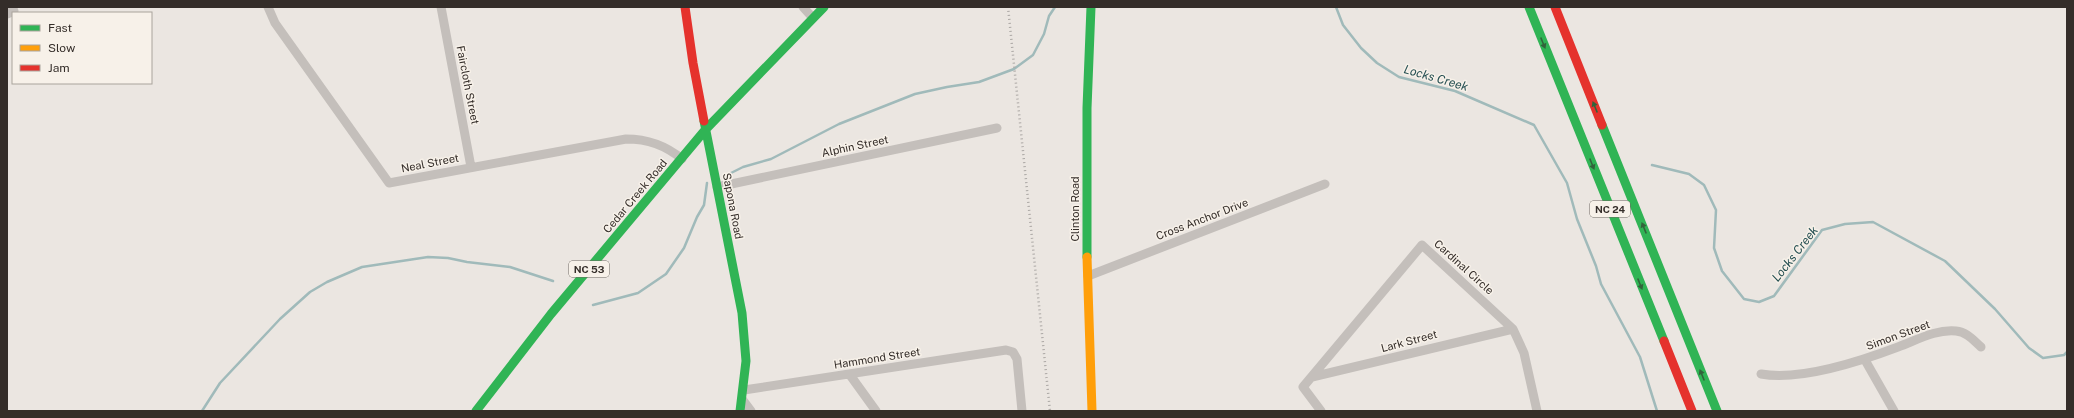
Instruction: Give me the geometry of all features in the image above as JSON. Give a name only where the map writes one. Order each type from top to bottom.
[{"type":"main road","name":"Sapona Road","points":[[685,7],[706,129],[742,313],[746,361],[740,411]]},
{"type":"main road","name":"Cedar Creek Road","points":[[476,411],[551,314],[706,129],[824,7]]},
{"type":"main road","name":"Clinton Road","points":[[1091,7],[1087,121],[1088,276],[1092,411]]},
{"type":"main road","name":"NC 24","points":[[1529,7],[1692,411]]},
{"type":"main road","name":"NC 24","points":[[1555,7],[1717,411]]},
{"type":"street","name":"Neal Street","points":[[268,7],[275,23],[389,183],[626,139],[653,142],[670,149],[682,159]]},
{"type":"street","name":"Faircloth Street","points":[[441,7],[471,167]]},
{"type":"street","points":[[803,7],[813,18]]},
{"type":"street","name":"Alphin Street","points":[[717,187],[998,128]]},
{"type":"street","name":"Cross Anchor Drive","points":[[1088,276],[1325,184]]},
{"type":"street","name":"Cardinal Circle","points":[[1321,411],[1304,387],[1422,245],[1514,329],[1524,354],[1537,411]]},
{"type":"street","name":"Lark Street","points":[[1312,377],[1514,329]]},
{"type":"street","name":"Simon Street","points":[[1761,374],[1777,376],[1794,375],[1865,360],[1932,333],[1957,331],[1970,336],[1981,347]]},
{"type":"street","name":"Hammond Street","points":[[743,395],[850,375],[1006,350],[1013,352],[1017,359],[1022,411]]},
{"type":"street","name":"Simon Street","points":[[1865,360],[1894,411]]},
{"type":"street","points":[[850,375],[876,411]]},
{"type":"street","points":[[743,395],[751,411]]},
{"type":"waterway","points":[[725,176],[743,167],[771,159],[839,124],[915,94],[979,82],[1014,69],[1033,55],[1044,34],[1049,16],[1055,7]]},
{"type":"waterway","points":[[1336,7],[1343,25],[1361,48],[1377,63],[1399,77],[1455,91],[1534,125],[1567,183],[1577,219],[1596,266],[1601,284],[1640,357],[1657,411]]},
{"type":"waterway","name":"Locks Creek","points":[[1652,165],[1689,174],[1704,185],[1716,210],[1714,248],[1722,271],[1744,299],[1759,302],[1774,296],[1822,230],[1845,224],[1873,222],[1945,261],[1995,309],[2029,348],[2043,358],[2064,355],[2067,352]]},
{"type":"waterway","points":[[593,305],[638,293],[666,274],[684,248],[697,217],[704,205],[707,183]]},
{"type":"waterway","points":[[202,411],[220,383],[280,319],[310,292],[327,282],[362,267],[428,257],[448,258],[467,262],[510,267],[553,281]]},
{"type":"railway","points":[[1008,7],[1050,411]]},
{"type":"traffic: fast","points":[[476,411],[551,314],[706,129],[824,7]]},
{"type":"traffic: fast","points":[[1087,257],[1087,108],[1091,7]]},
{"type":"traffic: fast","points":[[1529,7],[1664,341]]},
{"type":"traffic: fast","points":[[704,121],[742,313],[746,361],[740,411]]},
{"type":"traffic: fast","points":[[1602,125],[1717,411]]},
{"type":"traffic: slow","points":[[1087,257],[1092,411]]},
{"type":"traffic: jam","points":[[685,7],[693,63],[704,121]]},
{"type":"traffic: jam","points":[[1555,7],[1602,125]]},
{"type":"traffic: jam","points":[[1664,341],[1692,411]]}]
